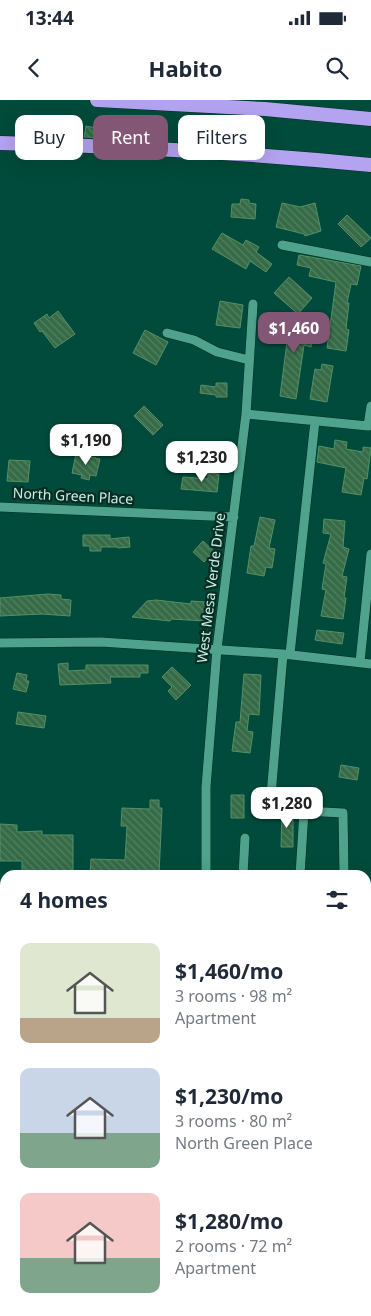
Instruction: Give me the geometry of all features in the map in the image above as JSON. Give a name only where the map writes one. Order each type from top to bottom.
[{"type":"highway","points":[[97,100],[265,109],[371,119]]},
{"type":"highway","points":[[0,143],[99,145],[248,154],[371,165]]},
{"type":"street","points":[[282,245],[371,262]]},
{"type":"street","name":"West Mesa Verde Drive","points":[[206,870],[206,786],[217,649],[246,414],[253,304]]},
{"type":"street","points":[[167,333],[194,340],[217,352],[249,360]]},
{"type":"street","points":[[246,414],[368,426],[371,406]]},
{"type":"street","points":[[270,807],[316,421]]},
{"type":"street","name":"North Green Place","points":[[0,507],[234,517]]},
{"type":"street","points":[[360,662],[371,554]]},
{"type":"street","points":[[0,643],[102,642],[287,654],[371,664]]},
{"type":"street","points":[[300,870],[304,811],[343,813],[344,870]]},
{"type":"street","points":[[243,870],[245,838]]},
{"type":"building","points":[[86,126],[93,127],[93,137],[84,137]]},
{"type":"building","points":[[241,199],[249,200],[249,203],[256,204],[255,219],[231,217],[232,204],[240,204]]},
{"type":"building","points":[[282,203],[300,207],[315,203],[321,231],[305,236],[304,234],[276,227]]},
{"type":"building","points":[[347,215],[371,238],[361,247],[338,224]]},
{"type":"building","points":[[222,233],[243,245],[246,240],[259,247],[256,252],[272,264],[266,272],[250,261],[246,269],[212,249]]},
{"type":"building","points":[[299,255],[361,266],[357,285],[351,284],[347,303],[349,303],[346,329],[349,330],[346,351],[327,348],[336,282],[309,276],[311,268],[297,265]]},
{"type":"building","points":[[289,277],[312,298],[298,314],[274,293]]},
{"type":"building","points":[[220,301],[243,305],[240,328],[216,325]]},
{"type":"building","points":[[58,311],[75,334],[55,348],[34,323],[47,314],[49,318]]},
{"type":"building","points":[[283,320],[316,327],[311,347],[304,345],[296,399],[280,396],[287,342],[278,339]]},
{"type":"building","points":[[145,330],[168,342],[156,365],[133,353]]},
{"type":"building","points":[[322,364],[333,366],[327,402],[310,399],[315,369],[321,370]]},
{"type":"building","points":[[216,383],[227,383],[227,397],[216,397],[216,395],[200,393],[201,385],[216,387]]},
{"type":"building","points":[[144,406],[163,425],[153,435],[134,416]]},
{"type":"building","points":[[335,440],[347,442],[346,449],[363,452],[363,447],[371,448],[367,479],[364,478],[361,495],[342,492],[346,468],[317,462],[319,446],[334,449]]},
{"type":"building","points":[[76,454],[100,459],[96,476],[90,475],[89,480],[81,478],[82,475],[72,473]]},
{"type":"building","points":[[9,460],[30,461],[28,482],[7,481]]},
{"type":"building","points":[[208,473],[219,474],[217,492],[181,489],[183,477],[208,479]]},
{"type":"building","points":[[260,517],[275,520],[269,548],[275,549],[272,568],[266,567],[264,576],[247,573],[251,546],[254,546]]},
{"type":"building","points":[[324,519],[345,521],[343,547],[349,549],[342,576],[347,577],[343,619],[321,616],[326,590],[322,589],[326,564],[323,563],[331,534],[323,533]]},
{"type":"building","points":[[83,535],[110,535],[110,539],[129,537],[130,547],[101,547],[101,551],[90,551],[90,546],[83,546]]},
{"type":"building","points":[[203,541],[214,551],[204,562],[193,552]]},
{"type":"building","points":[[48,594],[61,595],[61,599],[71,600],[70,616],[42,614],[0,616],[0,598]]},
{"type":"building","points":[[156,600],[191,604],[191,601],[206,602],[205,621],[171,619],[170,621],[132,617],[147,601]]},
{"type":"building","points":[[317,630],[344,633],[342,644],[315,640]]},
{"type":"building","points":[[68,663],[68,671],[86,670],[86,665],[148,665],[148,673],[140,673],[140,677],[110,677],[111,683],[60,685],[58,664]]},
{"type":"building","points":[[172,667],[191,685],[176,700],[168,691],[172,687],[162,677]]},
{"type":"building","points":[[17,673],[27,675],[26,681],[29,681],[26,692],[13,689]]},
{"type":"building","points":[[244,674],[261,675],[259,715],[249,714],[247,731],[253,732],[250,753],[232,751],[236,722],[240,722]]},
{"type":"building","points":[[18,712],[46,716],[44,728],[16,724]]},
{"type":"building","points":[[341,765],[359,768],[357,780],[339,777]]},
{"type":"building","points":[[231,795],[244,795],[244,818],[231,818]]},
{"type":"building","points":[[150,800],[159,800],[159,808],[162,808],[159,870],[90,870],[91,859],[125,860],[127,826],[121,826],[122,808],[150,809]]},
{"type":"building","points":[[282,811],[293,811],[293,847],[281,847]]},
{"type":"building","points":[[0,824],[17,825],[17,832],[42,831],[42,835],[73,835],[73,870],[22,870],[22,861],[0,861]]}]
